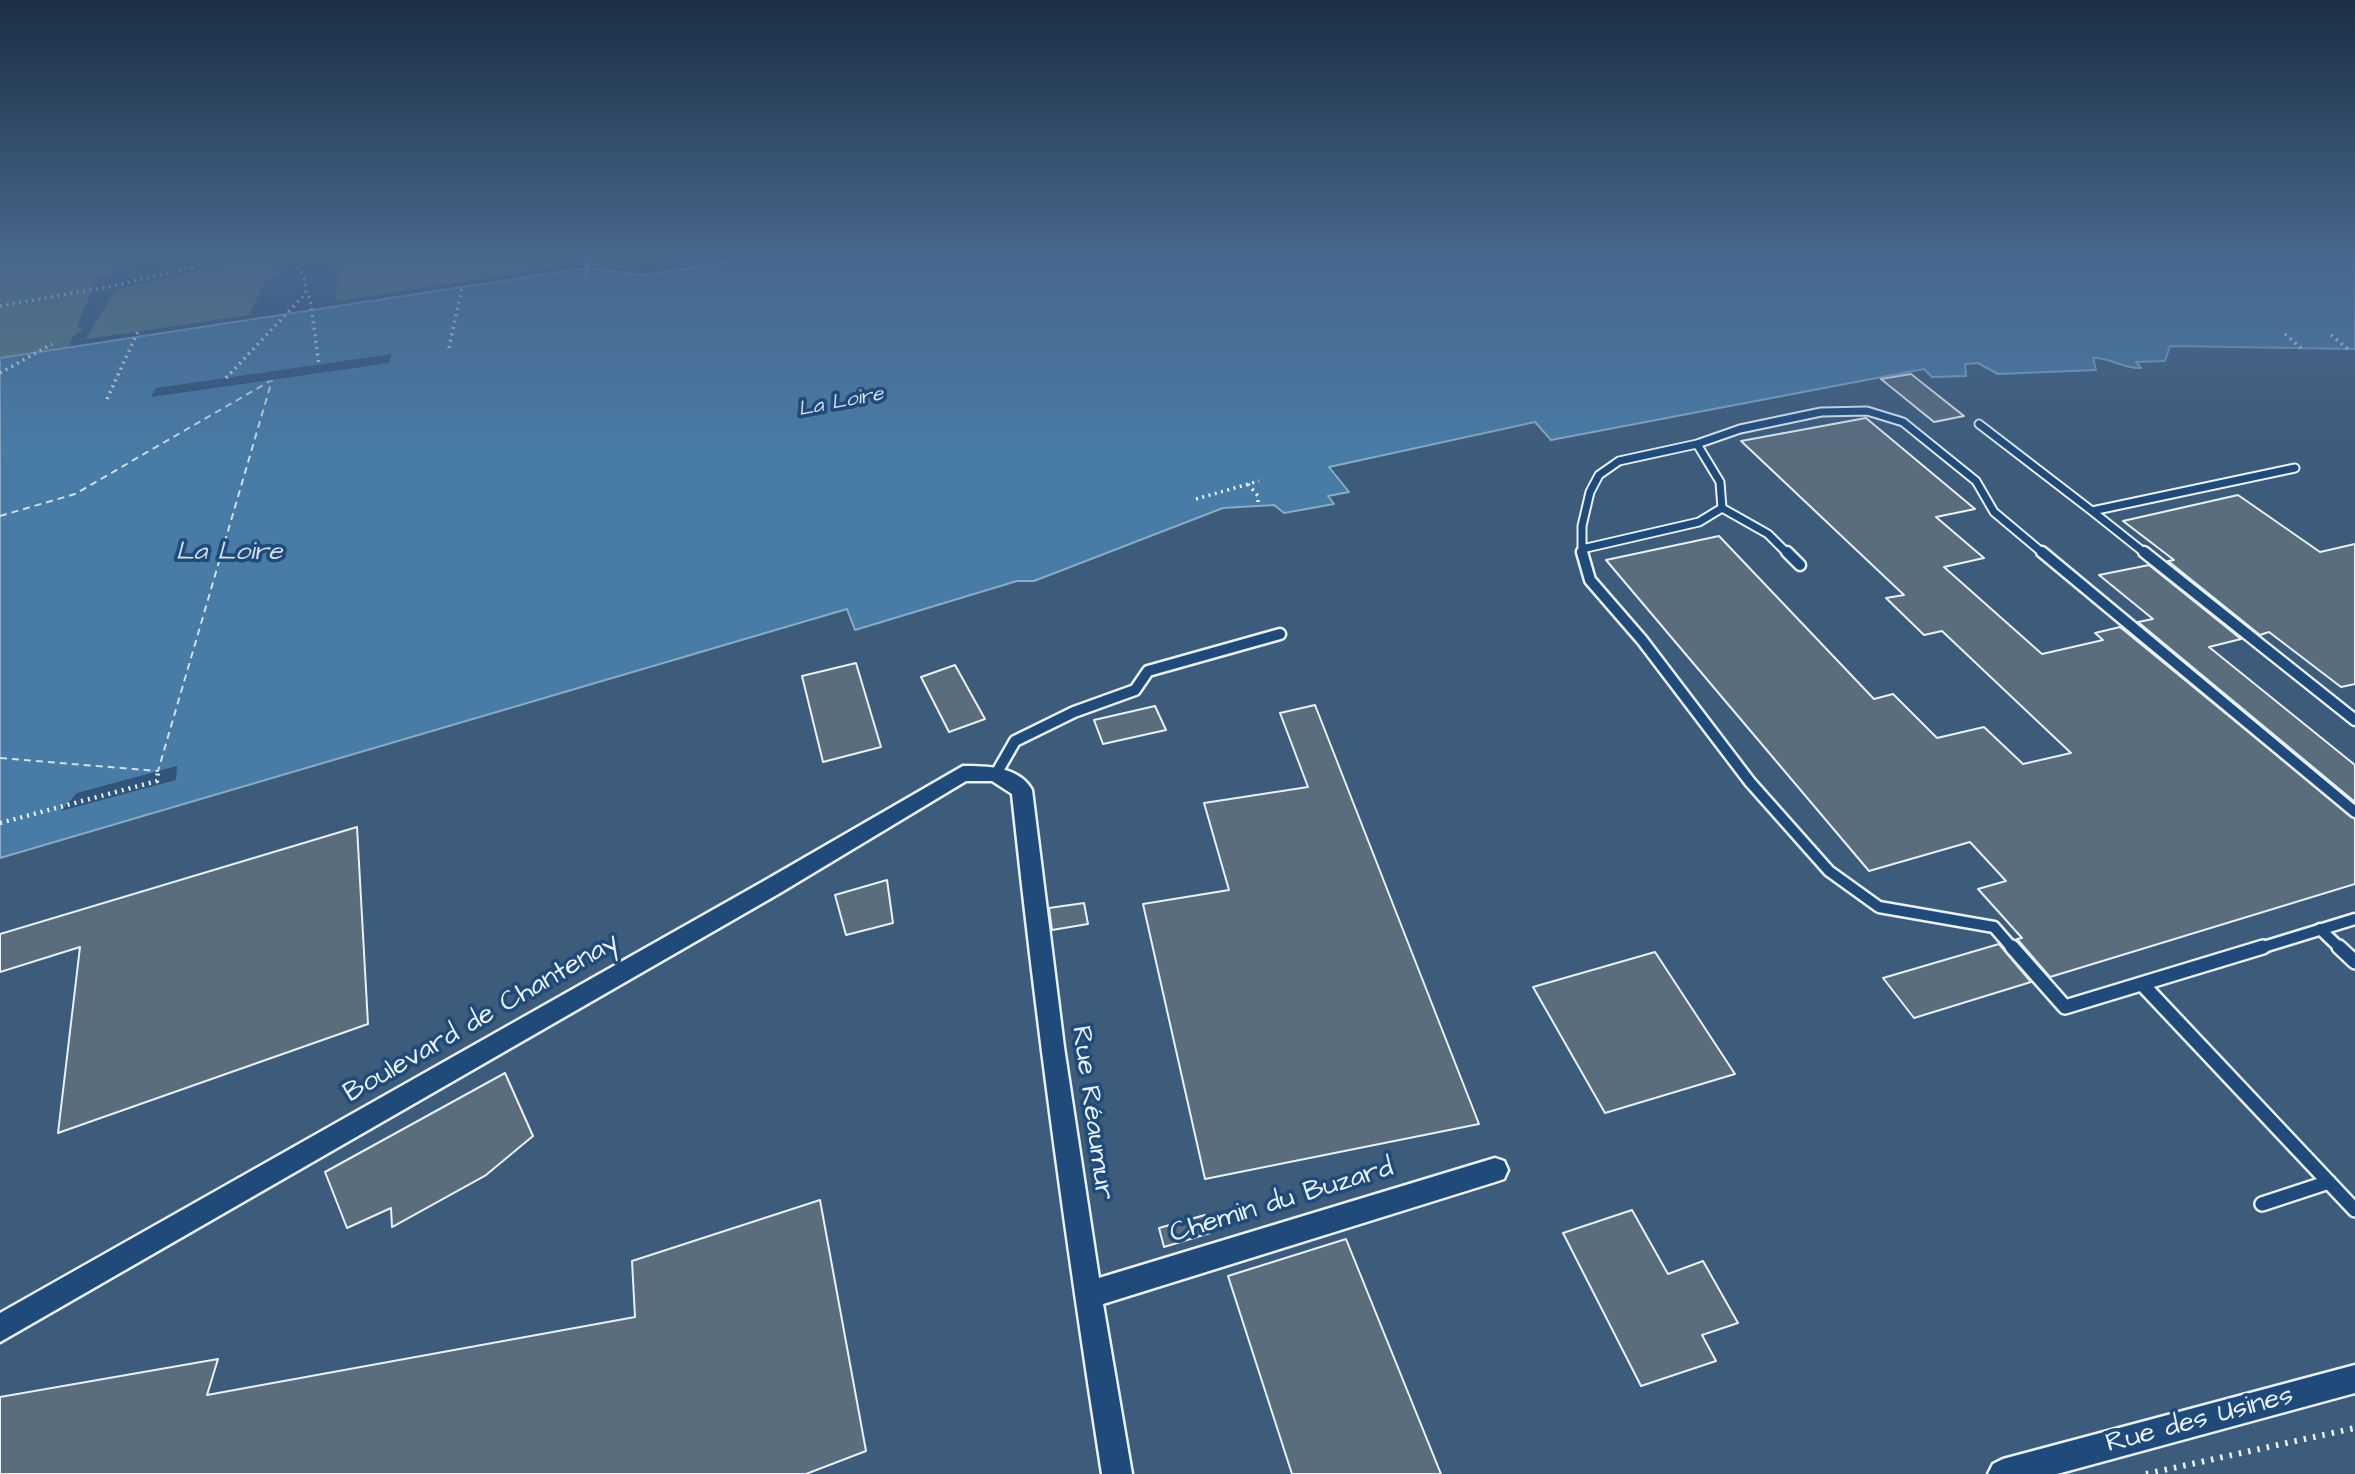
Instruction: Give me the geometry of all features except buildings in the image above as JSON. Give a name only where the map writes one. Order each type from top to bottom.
[{"type":"street","name":"Boulevard de Chantenay","points":[[0,1328],[760,894],[963,773],[996,774]]},
{"type":"street","name":"Rue Réaumur","points":[[996,774],[1022,790],[1040,962],[1087,1295],[1117,1474]]},
{"type":"street","name":"Chemin du Buzard","points":[[1087,1295],[1495,1170]]},
{"type":"street","name":"Rue des Usines","points":[[2003,1474],[2355,1380]]},
{"type":"lane","points":[[2355,812],[1994,512],[1976,481],[1903,422],[1867,411],[1821,412],[1740,429],[1697,444],[1619,461],[1599,475],[1590,492],[1582,526],[1582,549],[1590,580],[1642,640],[1749,782],[1829,871],[1879,907],[1994,927],[2065,1007],[2355,919]]},
{"type":"lane","points":[[1979,424],[2355,720]]},
{"type":"lane","points":[[1582,549],[1699,523],[1722,508],[1724,492],[1719,474],[1697,444]]},
{"type":"lane","points":[[2092,511],[2295,468]]},
{"type":"lane","points":[[1722,508],[1768,534],[1800,565]]},
{"type":"lane","points":[[996,774],[1015,741],[1074,712],[1135,690],[1148,671],[1280,634]]},
{"type":"lane","points":[[2320,929],[2355,962]]},
{"type":"lane","points":[[2142,984],[2355,1210]]},
{"type":"lane","points":[[2262,1205],[2329,1182]]},
{"type":"path","points":[[226,378],[276,325]]},
{"type":"path","points":[[314,325],[319,365]]},
{"type":"path","points":[[449,348],[454,325]]},
{"type":"path","points":[[107,400],[139,330]]},
{"type":"path","points":[[2286,334],[2301,348]]},
{"type":"path","points":[[2331,335],[2348,349]]},
{"type":"path","points":[[0,373],[52,344]]},
{"type":"path","points":[[1196,499],[1259,481]]},
{"type":"path","points":[[1248,484],[1258,496],[1258,505]]},
{"type":"path","points":[[0,823],[157,781],[158,771]]},
{"type":"path","points":[[2146,1474],[2355,1428]]},
{"type":"shaded area","points":[[2169,346],[2355,349],[2355,1474],[0,1474],[0,858],[847,609],[856,630],[1017,581],[1034,581],[1223,508],[1274,505],[1284,513],[1333,503],[1328,496],[1348,492],[1328,467],[1536,422],[1552,440],[1924,369],[1933,377],[1965,376],[1965,364],[1978,363],[1998,374],[2095,370],[2093,358],[2103,357],[2125,369],[2140,368],[2135,362]]},
{"type":"green space","points":[[0,325],[78,325],[77,327],[84,329],[73,336],[68,348],[0,364]]},
{"type":"green space","points":[[94,325],[183,325],[86,339]]},
{"type":"water","name":"La Loire","points":[[216,325],[2355,325],[2355,349],[2170,346],[2165,361],[2136,362],[2141,368],[2093,358],[2096,370],[1998,374],[1978,363],[1965,364],[1966,376],[1932,377],[1924,369],[1551,440],[1535,422],[1329,467],[1349,492],[1328,496],[1334,504],[1284,513],[1274,505],[1223,508],[1034,581],[1017,581],[855,630],[847,609],[0,858],[0,358]]},
{"type":"pier","points":[[392,354],[389,363],[151,397],[156,388]]},
{"type":"pier","points":[[177,766],[176,780],[61,811],[77,793]]},
{"type":"ferry route","points":[[0,758],[158,771],[272,380]]},
{"type":"ferry route","points":[[0,516],[75,494],[270,381]]}]
